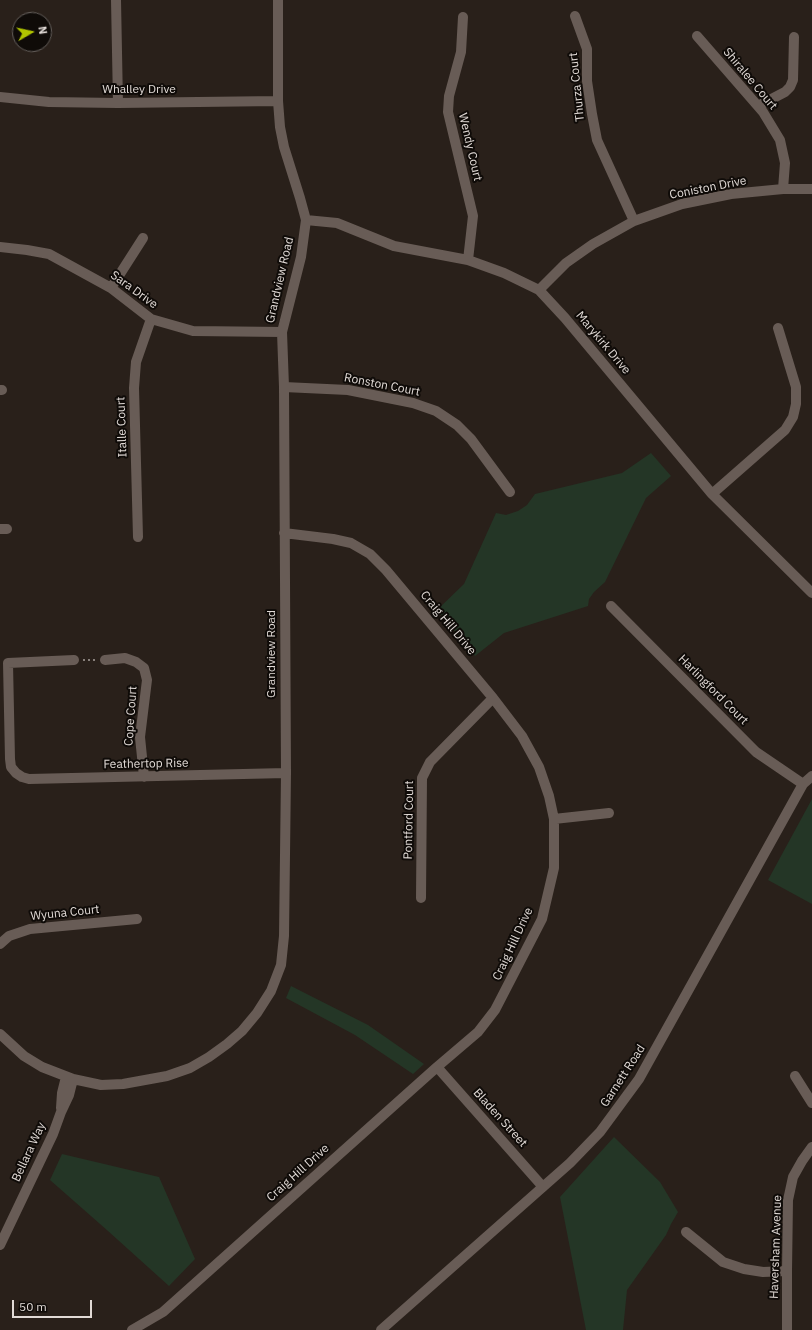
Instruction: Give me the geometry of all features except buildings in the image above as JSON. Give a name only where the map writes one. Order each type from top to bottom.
[{"type":"street","points":[[116,0],[118,103]]},
{"type":"street","name":"Grandview Road","points":[[0,1034],[24,1056],[42,1067],[70,1078],[101,1085],[123,1084],[167,1076],[190,1068],[209,1057],[242,1031],[257,1013],[271,991],[281,965],[284,936],[286,773],[284,387],[282,332],[301,256],[306,220],[284,147],[280,127],[278,101],[278,0]]},
{"type":"street","name":"Thurza Court","points":[[576,16],[587,49],[587,80],[597,140],[634,221]]},
{"type":"street","name":"Wendy Court","points":[[463,17],[461,52],[449,96],[448,112],[473,216],[468,260]]},
{"type":"street","name":"Shiralee Court","points":[[697,36],[763,112],[780,140],[785,163],[783,189]]},
{"type":"street","points":[[758,106],[785,92],[790,87],[793,80],[794,37]]},
{"type":"street","name":"Whalley Drive","points":[[0,97],[49,102],[118,103],[278,101]]},
{"type":"street","name":"Coniston Drive","points":[[539,290],[566,263],[593,244],[634,221],[682,204],[731,194],[783,189],[812,189]]},
{"type":"street","name":"Marykirk Drive","points":[[306,220],[337,223],[394,246],[468,260],[504,273],[539,290],[565,318],[712,494],[812,593]]},
{"type":"street","points":[[111,288],[142,238]]},
{"type":"street","name":"Sara Drive","points":[[0,247],[49,254],[111,288],[151,319],[193,331],[282,332]]},
{"type":"street","name":"Italle Court","points":[[138,537],[134,388],[136,362],[151,319]]},
{"type":"street","points":[[712,494],[785,430],[792,417],[796,404],[796,387],[778,328]]},
{"type":"street","name":"Ronston Court","points":[[284,387],[348,390],[413,403],[436,411],[457,425],[471,439],[510,492]]},
{"type":"street","name":"Craig Hill Drive","points":[[132,1330],[163,1312],[478,1032],[495,1010],[542,919],[554,868],[554,819],[549,796],[539,767],[522,736],[493,698],[386,570],[370,554],[351,543],[333,539],[284,533]]},
{"type":"street","name":"Harlingford Court","points":[[611,606],[756,752],[803,784]]},
{"type":"street","name":"Cope Court","points":[[105,660],[125,658],[136,662],[144,668],[147,680],[140,737],[144,777]]},
{"type":"street","name":"Feathertop Rise","points":[[74,660],[8,663],[10,759],[11,767],[16,773],[29,779],[286,773]]},
{"type":"street","name":"Pontford Court","points":[[421,898],[422,778],[430,762],[493,698]]},
{"type":"street","name":"Garnett Road","points":[[382,1330],[570,1164],[600,1132],[639,1079],[803,784],[812,776]]},
{"type":"street","points":[[554,819],[609,813]]},
{"type":"street","name":"Wyuna Court","points":[[0,944],[9,936],[30,929],[137,919]]},
{"type":"street","name":"Bladen Street","points":[[437,1067],[543,1187]]},
{"type":"street","points":[[795,1076],[812,1103]]},
{"type":"street","name":"Bellara Way","points":[[0,1245],[54,1134],[60,1112],[69,1095],[70,1078]]},
{"type":"street","name":"Haversham Avenue","points":[[787,1330],[786,1271],[788,1200],[793,1176],[812,1148]]},
{"type":"street","points":[[686,1232],[723,1262],[744,1269],[763,1272],[786,1271]]},
{"type":"path","points":[[74,660],[105,660]]},
{"type":"green space","points":[[651,453],[671,476],[646,498],[605,582],[589,599],[588,606],[504,633],[475,656],[437,610],[464,584],[496,513],[506,515],[518,511],[527,505],[535,494],[622,473]]},
{"type":"green space","points":[[812,799],[812,904],[768,880]]},
{"type":"green space","points":[[291,986],[368,1025],[424,1064],[413,1074],[355,1035],[286,998]]},
{"type":"green space","points":[[614,1137],[660,1182],[678,1212],[666,1235],[627,1290],[623,1330],[586,1330],[560,1197]]},
{"type":"green space","points":[[62,1154],[159,1177],[195,1259],[169,1286],[50,1180]]}]
